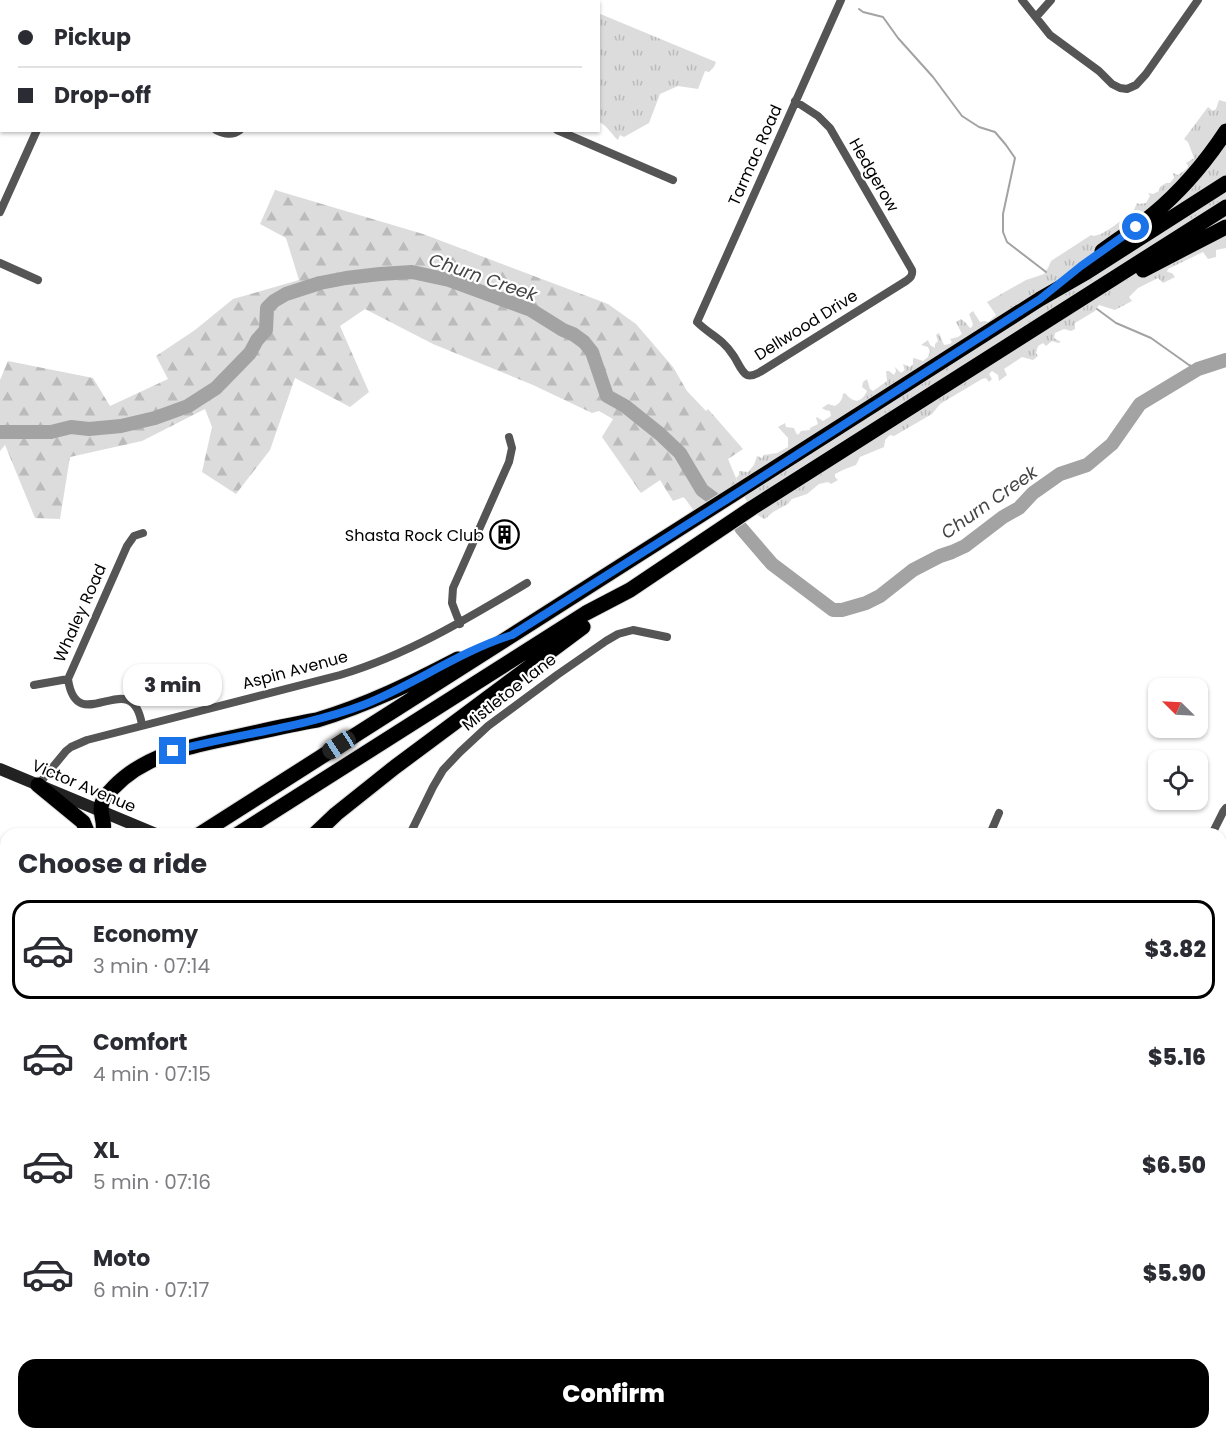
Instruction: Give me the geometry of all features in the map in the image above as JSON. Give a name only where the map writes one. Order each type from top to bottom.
[{"type":"highway","points":[[1040,299],[1177,193],[1205,161],[1226,131]]},
{"type":"highway","points":[[209,828],[1226,183]]},
{"type":"highway","points":[[247,828],[586,613],[630,590],[752,508],[1226,207]]},
{"type":"highway","points":[[1091,293],[1126,279],[1226,227]]},
{"type":"highway","points":[[321,828],[336,813],[394,767],[618,603],[630,590]]},
{"type":"highway","points":[[103,828],[102,801],[125,777],[148,762],[165,754],[196,745],[317,720],[364,705],[492,641],[512,635]]},
{"type":"highway","points":[[38,785],[83,822],[86,828]]},
{"type":"highway","points":[[325,828],[336,813]]},
{"type":"main road","name":"Victor Avenue","points":[[0,769],[143,828]]},
{"type":"street","name":"Tarmac Road","points":[[697,322],[841,0]]},
{"type":"street","points":[[1022,0],[1050,35],[1099,71],[1112,84],[1126,89],[1136,85],[1146,74],[1198,0]]},
{"type":"street","points":[[1036,17],[1051,0]]},
{"type":"street","name":"Hedgerow","points":[[795,101],[818,116],[830,128],[912,270],[912,276]]},
{"type":"street","points":[[0,212],[3,196],[36,132]]},
{"type":"street","points":[[220,132],[232,134],[236,132]]},
{"type":"street","points":[[562,132],[673,180]]},
{"type":"street","points":[[0,263],[38,280]]},
{"type":"street","name":"Dellwood Drive","points":[[697,322],[721,340],[744,373],[752,376],[912,276]]},
{"type":"street","points":[[460,624],[452,603],[453,588],[509,462],[512,448],[509,437]]},
{"type":"street","name":"Whaley Road","points":[[142,725],[138,709],[130,700],[119,698],[96,705],[82,703],[70,690],[68,679],[127,546],[134,536],[143,533]]},
{"type":"street","name":"Aspin Avenue","points":[[38,785],[70,747],[87,740],[346,673],[376,663],[460,624],[526,583]]},
{"type":"street","name":"Mistletoe Lane","points":[[413,828],[442,770],[488,726],[618,634],[633,630],[667,637]]},
{"type":"street","points":[[34,685],[68,679]]},
{"type":"street","points":[[1215,828],[1226,808]]},
{"type":"street","points":[[993,828],[999,813]]},
{"type":"green space","points":[[600,14],[716,62],[709,72],[705,71],[698,89],[678,86],[660,94],[649,123],[624,137],[620,135],[618,140],[600,122]]},
{"type":"green space","points":[[1219,100],[1226,102],[1226,248],[1216,250],[1216,257],[1208,259],[1203,252],[1168,269],[1167,272],[1172,273],[1175,277],[1163,283],[1158,278],[1138,288],[1129,297],[1132,301],[1115,310],[1099,305],[1095,311],[1075,323],[1075,329],[1071,331],[1064,329],[1055,333],[1054,338],[1061,342],[1052,341],[1046,346],[1043,343],[1038,346],[1036,353],[1038,356],[1033,360],[1022,357],[1004,369],[1007,375],[999,381],[998,375],[992,371],[989,374],[992,379],[989,382],[986,378],[982,379],[940,404],[932,414],[894,436],[890,435],[885,440],[884,447],[860,457],[856,465],[835,474],[838,480],[831,484],[828,482],[819,484],[807,494],[792,499],[765,519],[755,512],[747,502],[736,478],[739,471],[748,472],[757,456],[762,458],[764,455],[777,453],[788,447],[788,438],[778,427],[785,423],[786,427],[794,428],[798,435],[801,431],[810,430],[818,424],[817,417],[823,421],[831,416],[830,411],[822,408],[828,404],[837,405],[843,394],[845,393],[851,399],[860,400],[867,391],[862,387],[863,382],[867,379],[873,391],[887,381],[886,371],[894,375],[895,367],[901,373],[905,370],[903,364],[910,367],[914,358],[923,361],[930,352],[928,347],[921,345],[928,340],[935,348],[938,341],[936,335],[939,333],[944,345],[950,344],[952,342],[950,339],[962,334],[956,322],[961,319],[970,328],[972,327],[969,314],[973,311],[980,322],[988,322],[996,315],[987,302],[1026,280],[1044,274],[1051,261],[1091,235],[1101,234],[1111,228],[1133,212],[1137,203],[1146,203],[1150,196],[1148,193],[1153,194],[1166,183],[1170,183],[1174,178],[1173,173],[1178,175],[1188,168],[1186,163],[1194,158],[1188,142],[1184,139],[1208,107],[1213,111],[1216,109]]},
{"type":"green space","points":[[275,190],[423,234],[608,304],[636,324],[673,367],[687,391],[706,411],[708,409],[743,449],[728,459],[738,483],[694,511],[684,497],[673,501],[660,480],[641,493],[602,437],[613,419],[599,411],[592,413],[533,385],[433,344],[365,309],[340,326],[369,392],[350,407],[295,378],[270,450],[236,494],[202,472],[212,427],[205,409],[142,441],[70,457],[60,519],[35,518],[5,445],[0,451],[0,380],[8,361],[93,378],[110,406],[168,379],[156,356],[195,330],[233,299],[299,280],[286,238],[260,224]]},
{"type":"waterway","points":[[859,9],[883,17],[962,116],[979,127],[995,132],[1006,145],[1015,158],[1003,214],[1003,232],[1007,242],[1046,272]]},
{"type":"waterway","name":"Churn Creek","points":[[0,432],[51,432],[71,427],[89,429],[121,426],[155,418],[188,406],[216,388],[250,353],[266,330],[267,308],[274,301],[286,294],[320,283],[346,278],[412,272],[449,280],[531,310],[584,342],[592,352],[607,396],[625,406],[680,453],[702,490],[714,499]]},
{"type":"waterway","points":[[1097,309],[1116,323],[1151,338],[1198,369]]},
{"type":"waterway","name":"Churn Creek","points":[[741,528],[772,564],[833,610],[842,610],[866,603],[880,596],[913,570],[965,546],[1003,517],[1019,508],[1033,493],[1060,474],[1087,465],[1112,444],[1140,404],[1198,369],[1226,360]]},
{"type":"place","name":"Shasta Rock Club","points":[[505,535]]},
{"type":"route","points":[[173,751],[317,720],[364,705],[492,641],[512,635],[1040,299],[1136,227]]}]
